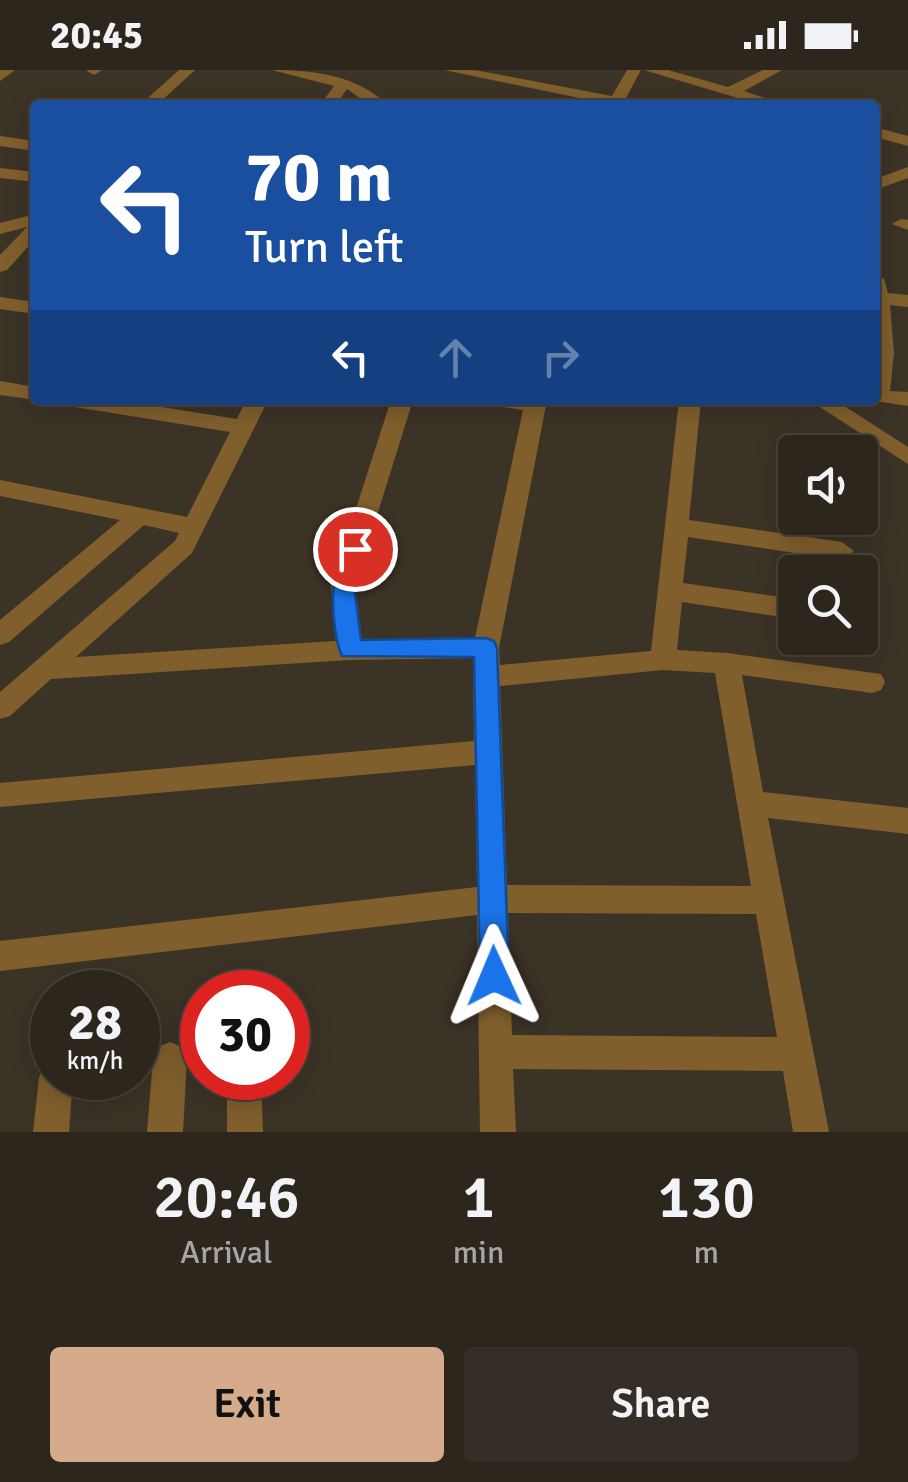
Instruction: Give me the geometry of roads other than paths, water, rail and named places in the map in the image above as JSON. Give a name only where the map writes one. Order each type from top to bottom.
[{"type":"street","points":[[0,77],[8,70]]},
{"type":"street","points":[[154,100],[188,70]]},
{"type":"street","points":[[279,70],[343,83],[372,100]]},
{"type":"street","points":[[451,70],[621,100]]},
{"type":"street","points":[[618,99],[634,70]]},
{"type":"street","points":[[650,70],[760,100]]},
{"type":"street","points":[[730,92],[775,70]]},
{"type":"street","points":[[331,100],[343,83]]},
{"type":"street","points":[[880,133],[908,140]]},
{"type":"street","points":[[0,141],[30,145]]},
{"type":"street","points":[[0,172],[30,176]]},
{"type":"street","points":[[0,219],[30,226]]},
{"type":"street","points":[[0,229],[30,227]]},
{"type":"street","points":[[0,266],[30,229]]},
{"type":"street","points":[[880,289],[908,301]]},
{"type":"street","points":[[0,303],[30,307]]},
{"type":"street","points":[[880,350],[880,389]]},
{"type":"street","points":[[0,388],[30,393]]},
{"type":"street","points":[[880,396],[908,400]]},
{"type":"street","points":[[106,405],[245,427]]},
{"type":"street","points":[[0,708],[184,547],[255,405]]},
{"type":"street","points":[[350,650],[343,586],[400,405]]},
{"type":"street","points":[[498,1132],[486,648],[536,405]]},
{"type":"street","points":[[664,660],[689,405]]},
{"type":"street","points":[[828,405],[908,457]]},
{"type":"street","points":[[868,431],[875,405]]},
{"type":"street","points":[[0,509],[10,490],[193,527]]},
{"type":"street","points":[[0,634],[140,516]]},
{"type":"street","points":[[677,527],[842,550]]},
{"type":"street","points":[[671,591],[778,607]]},
{"type":"street","points":[[44,669],[350,650],[486,648]]},
{"type":"street","points":[[486,677],[664,660],[727,663],[872,682]]},
{"type":"street","points":[[727,663],[811,1132]]},
{"type":"street","points":[[0,795],[486,752]]},
{"type":"street","points":[[752,803],[908,821]]},
{"type":"street","points":[[0,956],[492,899],[769,900]]},
{"type":"street","points":[[496,1052],[797,1054]]},
{"type":"street","points":[[166,1132],[170,1059]]},
{"type":"street","points":[[51,1132],[54,1100]]},
{"type":"street","points":[[244,1100],[244,1132]]}]
